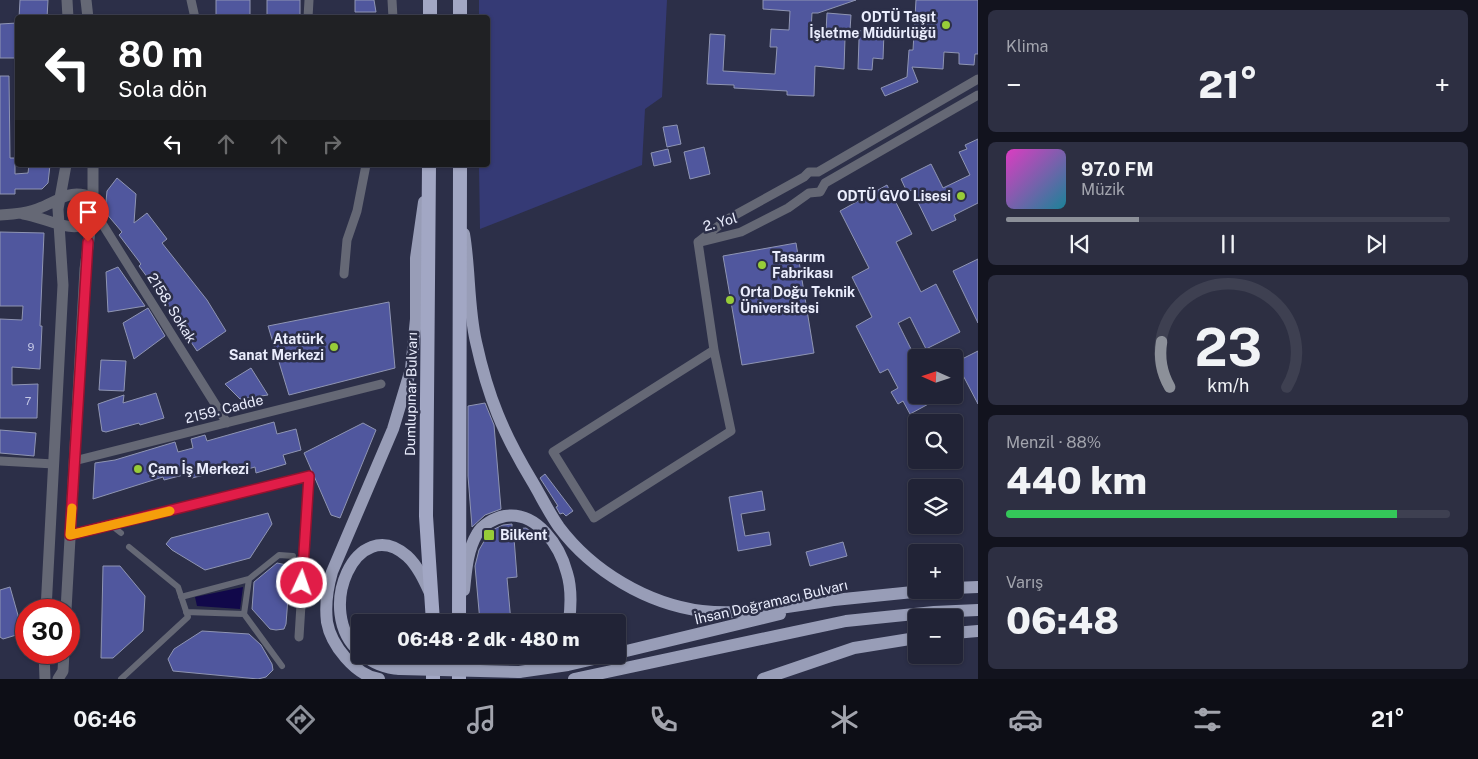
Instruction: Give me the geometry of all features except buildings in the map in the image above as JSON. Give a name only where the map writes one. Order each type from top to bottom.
[{"type":"highway","points":[[430,0],[430,15]]},
{"type":"highway","points":[[460,0],[460,15]]},
{"type":"highway","name":"Dumlupınar Bulvarı","points":[[429,167],[426,516],[433,614]]},
{"type":"highway","points":[[459,614],[460,167]]},
{"type":"highway","points":[[433,664],[433,679]]},
{"type":"highway","points":[[459,664],[459,679]]},
{"type":"main road","points":[[379,679],[357,668],[340,653],[328,624],[326,593],[332,572],[393,429],[411,370],[416,319],[416,258],[429,167]]},
{"type":"main road","points":[[460,200],[469,264],[475,340],[490,401],[510,443],[559,526],[573,542],[618,581],[656,598],[700,611],[759,610],[841,599]]},
{"type":"main road","points":[[460,614],[472,545],[477,533],[497,517],[507,515],[532,521],[553,542],[568,574],[570,614]]},
{"type":"main road","points":[[351,641],[341,623],[339,600],[343,584],[357,556],[371,546],[387,546],[399,551],[415,566],[433,598]]},
{"type":"main road","points":[[963,588],[978,587]]},
{"type":"main road","name":"İhsan Doğramacı Bulvarı","points":[[626,651],[841,599],[908,592]]},
{"type":"main road","points":[[574,679],[846,621],[934,612],[978,610]]},
{"type":"main road","points":[[963,632],[978,631]]},
{"type":"main road","points":[[763,679],[854,648],[908,639]]},
{"type":"main road","points":[[378,664],[388,668],[400,669],[519,672],[572,664]]},
{"type":"main road","points":[[519,672],[546,664]]},
{"type":"street","points":[[66,0],[68,15]]},
{"type":"street","points":[[86,0],[88,15]]},
{"type":"street","points":[[191,0],[194,15]]},
{"type":"street","points":[[308,15],[309,0]]},
{"type":"street","points":[[392,0],[393,15]]},
{"type":"street","name":"2. Yol","points":[[698,242],[726,220],[804,177],[808,172],[818,172],[978,79]]},
{"type":"street","name":"2. Yol","points":[[698,242],[741,232],[788,208],[809,192],[820,192],[825,183],[978,95]]},
{"type":"street","points":[[47,599],[63,286],[59,225],[60,197],[66,167]]},
{"type":"street","points":[[67,599],[85,269],[92,222],[92,167]]},
{"type":"street","points":[[344,274],[347,240],[357,211],[366,167]]},
{"type":"street","points":[[818,172],[823,176],[825,183]]},
{"type":"street","points":[[804,177],[803,184],[809,192]]},
{"type":"street","points":[[18,214],[43,207],[60,197],[75,193],[93,203]]},
{"type":"street","name":"2158. Sokak","points":[[93,203],[227,423]]},
{"type":"street","points":[[0,215],[18,214],[33,216],[59,225],[79,227],[92,222]]},
{"type":"street","points":[[698,242],[714,350],[731,431],[594,518],[553,452],[714,350]]},
{"type":"street","name":"2159. Cadde","points":[[74,461],[381,384]]},
{"type":"street","points":[[0,461],[54,464],[74,461]]},
{"type":"street","points":[[50,540],[309,476],[299,637]]},
{"type":"street","points":[[111,525],[121,533]]},
{"type":"street","points":[[121,679],[188,617],[178,587],[129,547]]},
{"type":"street","points":[[182,597],[248,579],[279,555],[293,556]]},
{"type":"street","points":[[248,579],[244,614],[282,666]]},
{"type":"street","points":[[186,612],[244,614]]},
{"type":"street","points":[[44,664],[45,679]]},
{"type":"street","points":[[58,679],[63,671],[63,664]]},
{"type":"shaded area","points":[[479,0],[667,0],[662,97],[645,109],[642,165],[480,229],[479,167],[490,167],[490,15],[479,15]]},
{"type":"shaded area","points":[[243,587],[240,609],[197,606],[195,597]]},
{"type":"slow traffic","points":[[72,508],[70,535],[170,511]]},
{"type":"place","name":"ODTÜ Taşıt İşletme Müdürlüğü","points":[[946,25]]},
{"type":"place","name":"ODTÜ GVO Lisesi","points":[[961,196]]},
{"type":"place","name":"Tasarım Fabrikası","points":[[762,265]]},
{"type":"place","name":"Orta Doğu Teknik Üniversitesi","points":[[730,300]]},
{"type":"place","name":"Atatürk Sanat Merkezi","points":[[334,347]]},
{"type":"place","name":"Çam İş Merkezi","points":[[138,469]]},
{"type":"place","name":"Bilkent","points":[[489,535]]},
{"type":"route","points":[[88,242],[70,535],[309,476],[302,583]]}]
